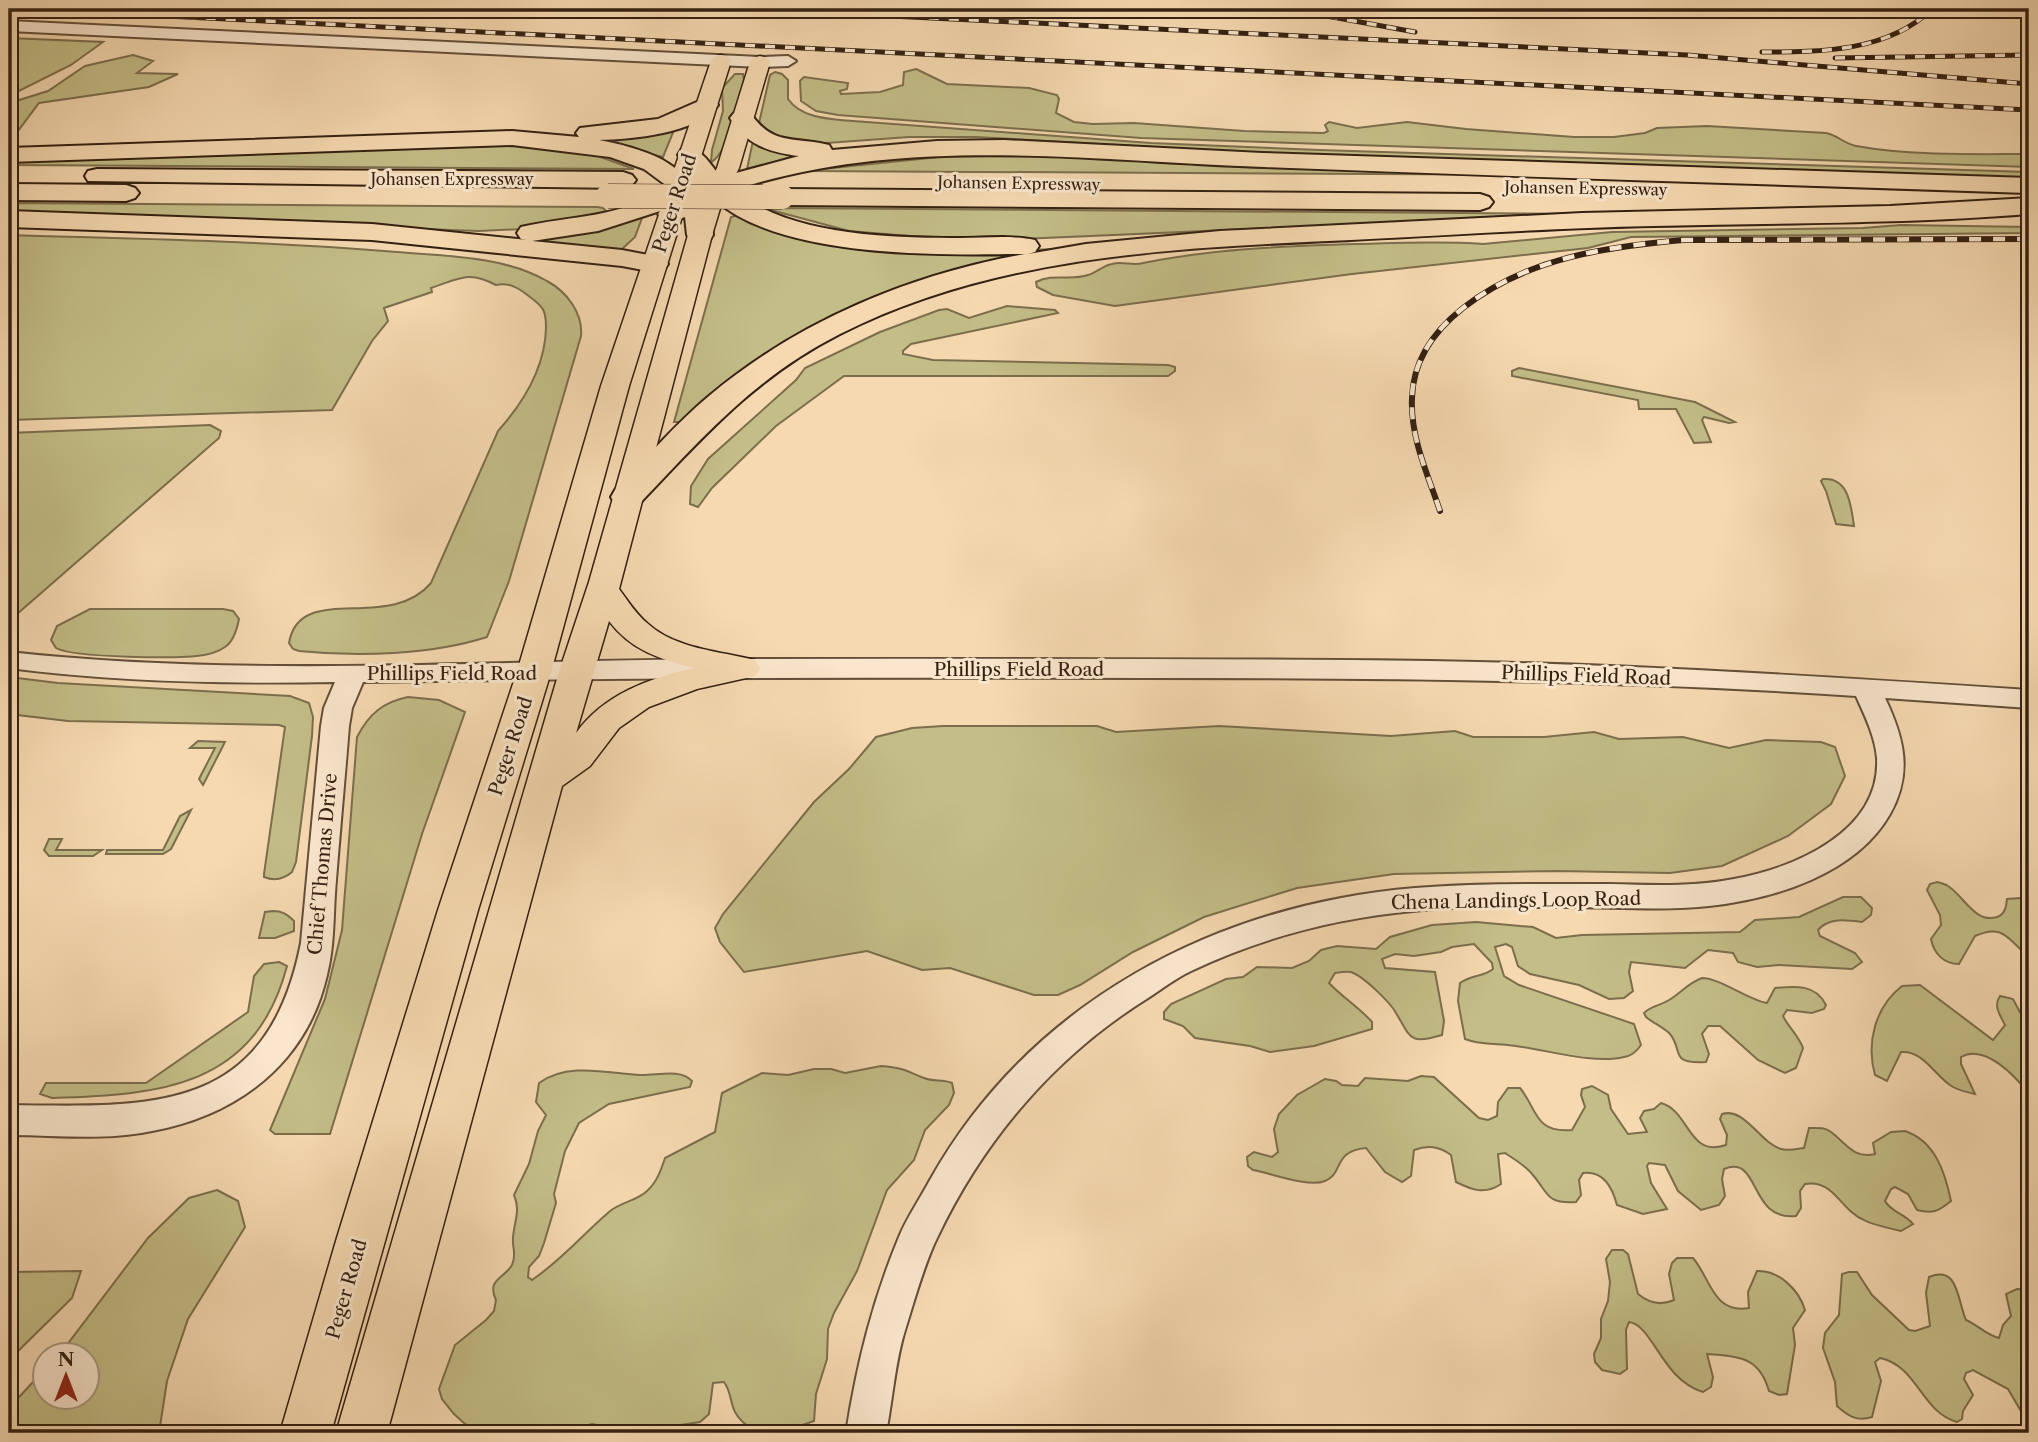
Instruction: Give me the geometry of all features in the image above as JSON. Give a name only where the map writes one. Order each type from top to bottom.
[{"type":"highway","points":[[9,155],[512,138],[656,128],[680,121],[706,105]]},
{"type":"highway","points":[[742,118],[747,129],[773,144],[788,148],[817,150],[941,141],[1004,147]]},
{"type":"highway","points":[[512,138],[607,149],[656,166],[668,173],[698,180],[739,206],[800,229],[867,240],[1001,246],[1652,218],[1949,212],[2029,205]]},
{"type":"highway","points":[[671,214],[698,180],[833,157],[905,150],[1004,147],[1276,161],[2029,187]]},
{"type":"highway","points":[[9,219],[402,234],[492,235],[559,230],[637,211],[665,200],[698,180],[733,153]]},
{"type":"highway","name":"Johansen Expressway","points":[[9,176],[615,188]]},
{"type":"highway","points":[[698,180],[699,235]]},
{"type":"highway","name":"Johansen Expressway","points":[[789,189],[2029,187]]},
{"type":"highway","name":"Johansen Expressway","points":[[9,192],[789,189],[2029,205]]},
{"type":"highway","points":[[402,234],[622,258],[654,264]]},
{"type":"highway","points":[[627,497],[702,418],[732,391],[791,349],[864,311],[948,281],[1043,258],[1234,237]]},
{"type":"main road","name":"Peger Road","points":[[698,180],[706,105],[721,61]]},
{"type":"main road","points":[[733,153],[760,62]]},
{"type":"main road","name":"Peger Road","points":[[305,1433],[450,937],[534,672],[615,386],[671,214]]},
{"type":"main road","name":"Peger Road","points":[[361,1433],[576,672],[602,590],[699,235]]},
{"type":"main road","points":[[602,590],[634,630],[652,642],[743,668]]},
{"type":"main road","points":[[546,780],[580,755],[594,733],[608,718],[628,706],[690,679],[743,668]]},
{"type":"street","points":[[9,26],[721,61],[788,61]]},
{"type":"street","name":"Phillips Field Road","points":[[9,660],[116,670],[237,675],[743,668],[1447,670],[1866,688],[2029,699]]},
{"type":"street","name":"Chief Thomas Drive","points":[[9,1120],[119,1120],[152,1117],[202,1101],[244,1078],[281,1044],[293,1024],[307,986],[317,943],[319,889],[335,726],[338,708],[353,673]]},
{"type":"street","name":"Chena Landings Loop Road","points":[[866,1433],[871,1380],[886,1320],[906,1260],[944,1182],[980,1128],[1010,1090],[1055,1045],[1100,1011],[1174,965],[1245,935],[1326,912],[1419,899],[1708,895],[1740,891],[1788,878],[1814,865],[1862,831],[1878,812],[1887,792],[1891,766],[1885,729],[1866,688]]},
{"type":"shaded area","points":[[9,38],[103,42],[71,65],[9,96]]},
{"type":"shaded area","points":[[133,55],[153,61],[137,73],[178,74],[149,87],[39,103],[18,131],[9,131],[9,106],[13,102],[48,91],[85,66]]},
{"type":"shaded area","points":[[916,69],[947,84],[1029,88],[1057,95],[1059,99],[1056,113],[1074,122],[1093,124],[1134,123],[1244,131],[1324,133],[1328,131],[1325,125],[1329,122],[1357,128],[1407,122],[1574,137],[1614,137],[1645,133],[1657,128],[1707,126],[1826,133],[1856,146],[1899,151],[2029,154],[2029,167],[1141,138],[838,115],[816,111],[801,101],[800,81],[804,77],[848,83],[847,89],[840,91],[841,94],[880,92],[903,85],[904,72]]},
{"type":"shaded area","points":[[775,72],[788,80],[788,99],[801,111],[818,117],[844,120],[1151,143],[2029,172],[2029,179],[1331,157],[976,137],[909,137],[813,144],[783,140],[763,130],[759,123],[770,75]]},
{"type":"shaded area","points":[[735,74],[743,74],[744,80],[736,112],[723,148],[711,162],[723,111],[722,88]]},
{"type":"shaded area","points":[[674,130],[663,157],[583,137]]},
{"type":"shaded area","points":[[753,141],[800,155],[747,169]]},
{"type":"shaded area","points":[[516,143],[592,154],[634,169],[9,165],[9,158]]},
{"type":"shaded area","points":[[1034,155],[1566,175],[803,171],[949,156]]},
{"type":"shaded area","points":[[9,203],[597,207],[603,208],[609,214],[522,229],[479,231],[9,214]]},
{"type":"shaded area","points":[[767,209],[1598,214],[1021,239],[946,239],[849,231]]},
{"type":"shaded area","points":[[738,215],[778,229],[1019,250],[1066,249],[797,335],[733,378],[681,422],[674,422],[731,217]]},
{"type":"shaded area","points":[[642,218],[635,237],[620,251],[520,241]]},
{"type":"shaded area","points":[[1901,225],[2029,227],[2029,233],[1631,237],[1588,248],[1352,274],[1115,306],[1053,295],[1037,287],[1036,282],[1049,278],[1082,277],[1116,263],[1139,264],[1196,254],[1275,247],[1419,242],[1483,244],[1612,232]]},
{"type":"shaded area","points":[[9,235],[252,243],[454,256],[512,266],[547,281],[561,291],[576,311],[581,336],[509,581],[487,637],[442,648],[369,654],[299,651],[293,649],[289,643],[296,625],[309,614],[392,605],[413,597],[431,583],[498,431],[524,396],[537,371],[545,343],[546,323],[543,310],[535,301],[515,287],[496,285],[471,277],[456,279],[431,288],[432,292],[384,308],[388,321],[372,341],[332,410],[9,420]]},
{"type":"shaded area","points":[[1007,306],[1055,310],[1058,313],[911,344],[903,354],[933,360],[1168,365],[1175,367],[1175,371],[1168,376],[844,376],[776,426],[712,488],[698,507],[690,504],[691,486],[708,459],[796,380],[805,368],[880,332],[939,310],[947,309],[969,318]]},
{"type":"shaded area","points":[[1519,368],[1695,402],[1735,422],[1704,417],[1702,420],[1711,442],[1694,443],[1676,409],[1639,409],[1638,400],[1512,376],[1512,371]]},
{"type":"shaded area","points":[[210,425],[221,431],[219,438],[9,621],[9,433]]},
{"type":"shaded area","points":[[1823,479],[1838,483],[1847,494],[1854,526],[1836,524],[1821,481]]},
{"type":"shaded area","points":[[90,609],[223,609],[233,611],[239,619],[228,645],[204,655],[105,656],[56,648],[51,640],[57,626]]},
{"type":"shaded area","points":[[9,677],[58,683],[290,696],[309,703],[313,717],[312,736],[296,862],[292,872],[279,879],[264,877],[285,727],[68,721],[9,714]]},
{"type":"shaded area","points":[[408,697],[439,700],[465,712],[422,834],[330,1134],[275,1134],[270,1130],[325,999],[342,930],[357,737],[378,710],[391,702]]},
{"type":"shaded area","points":[[1097,726],[1116,732],[1219,726],[1391,736],[1455,731],[1473,737],[1544,737],[1594,732],[1619,739],[1683,737],[1729,748],[1766,740],[1821,742],[1835,747],[1845,776],[1831,804],[1788,836],[1722,866],[1670,873],[1557,871],[1394,874],[1297,888],[1204,917],[1133,952],[1080,985],[1058,995],[1034,995],[950,968],[922,970],[867,951],[744,972],[720,942],[715,928],[723,914],[814,802],[849,769],[876,737],[912,728]]},
{"type":"shaded area","points":[[198,741],[225,742],[203,785],[199,779],[215,748],[190,748]]},
{"type":"shaded area","points":[[191,810],[171,849],[163,854],[106,854],[107,850],[163,850],[180,816]]},
{"type":"shaded area","points":[[49,839],[62,839],[56,850],[102,850],[93,856],[49,856],[44,850]]},
{"type":"shaded area","points":[[1937,882],[1954,890],[1976,913],[1989,918],[2002,914],[2007,899],[2021,898],[2028,903],[2029,956],[2006,936],[1994,931],[1975,936],[1959,964],[1940,957],[1931,939],[1941,925],[1940,915],[1927,890],[1930,884]]},
{"type":"shaded area","points":[[1843,897],[1861,897],[1872,908],[1871,915],[1862,922],[1833,921],[1818,930],[1820,936],[1855,953],[1862,962],[1852,969],[1779,965],[1757,967],[1738,962],[1733,953],[1708,950],[1685,968],[1631,962],[1629,972],[1633,991],[1624,998],[1609,999],[1579,985],[1530,974],[1518,966],[1512,947],[1506,944],[1495,947],[1504,976],[1519,985],[1634,1024],[1641,1045],[1634,1053],[1624,1057],[1582,1058],[1465,1039],[1458,1001],[1460,983],[1493,969],[1492,963],[1474,944],[1414,956],[1395,954],[1382,959],[1385,968],[1435,972],[1444,1021],[1442,1035],[1431,1038],[1417,1039],[1408,1034],[1393,1008],[1382,996],[1356,974],[1349,972],[1335,973],[1329,983],[1372,1022],[1372,1029],[1314,1046],[1270,1052],[1250,1046],[1195,1038],[1183,1026],[1164,1019],[1164,1012],[1171,1004],[1226,979],[1243,977],[1257,967],[1292,968],[1309,961],[1321,950],[1337,946],[1376,949],[1390,937],[1432,925],[1476,922],[1533,927],[1556,938],[1582,935],[1740,932],[1755,920],[1799,917]]},
{"type":"shaded area","points":[[265,912],[282,912],[294,921],[294,931],[275,938],[259,938]]},
{"type":"shaded area","points":[[279,962],[287,966],[272,1007],[252,1038],[227,1061],[198,1077],[165,1087],[92,1096],[52,1098],[40,1094],[46,1083],[146,1083],[248,1012],[254,976],[264,964]]},
{"type":"shaded area","points":[[1702,978],[1767,1003],[1775,988],[1797,987],[1817,993],[1826,1005],[1824,1009],[1812,1013],[1787,1010],[1783,1016],[1803,1048],[1796,1068],[1785,1073],[1758,1060],[1720,1026],[1708,1026],[1702,1034],[1709,1054],[1706,1062],[1682,1059],[1670,1034],[1644,1013]]},
{"type":"shaded area","points":[[1920,985],[1993,1040],[2005,1025],[1998,1010],[1998,1000],[2000,996],[2013,999],[2021,1014],[2029,1020],[2029,1094],[2008,1071],[1980,1054],[1961,1057],[1961,1064],[1975,1094],[1953,1087],[1923,1060],[1909,1053],[1901,1052],[1887,1081],[1875,1075],[1872,1038],[1879,1015],[1885,1004],[1902,986]]},
{"type":"shaded area","points":[[881,1066],[952,1083],[954,1093],[949,1105],[925,1130],[914,1160],[887,1190],[857,1271],[834,1313],[828,1329],[827,1359],[816,1394],[814,1421],[793,1428],[760,1431],[742,1421],[735,1412],[724,1382],[713,1383],[709,1414],[700,1422],[649,1430],[630,1431],[592,1424],[560,1433],[477,1430],[465,1424],[442,1399],[439,1389],[455,1345],[494,1311],[496,1300],[493,1288],[512,1265],[517,1211],[514,1195],[529,1164],[538,1131],[546,1115],[536,1102],[539,1083],[562,1073],[588,1070],[640,1075],[674,1074],[692,1081],[690,1087],[609,1104],[579,1123],[565,1151],[554,1194],[556,1203],[544,1243],[539,1256],[529,1267],[528,1277],[532,1280],[609,1212],[647,1191],[656,1180],[665,1158],[715,1132],[722,1093],[762,1073],[788,1075],[814,1069],[831,1069],[845,1073]]},
{"type":"shaded area","points":[[1421,1076],[1434,1077],[1479,1118],[1488,1120],[1497,1116],[1498,1102],[1508,1088],[1520,1088],[1544,1124],[1560,1130],[1572,1130],[1585,1107],[1582,1089],[1592,1086],[1608,1095],[1611,1109],[1628,1134],[1647,1132],[1640,1118],[1644,1111],[1654,1109],[1661,1103],[1678,1115],[1696,1140],[1713,1147],[1726,1145],[1727,1135],[1720,1119],[1722,1114],[1730,1113],[1745,1120],[1766,1140],[1784,1150],[1804,1148],[1809,1128],[1818,1128],[1829,1130],[1855,1152],[1875,1154],[1873,1143],[1891,1132],[1905,1131],[1924,1142],[1937,1159],[1946,1179],[1951,1201],[1936,1211],[1917,1210],[1908,1194],[1895,1187],[1891,1189],[1885,1201],[1913,1224],[1901,1231],[1864,1220],[1830,1191],[1815,1184],[1805,1184],[1800,1191],[1801,1208],[1796,1216],[1781,1215],[1770,1209],[1744,1171],[1736,1167],[1724,1169],[1722,1179],[1725,1196],[1719,1205],[1701,1210],[1678,1191],[1665,1165],[1649,1163],[1647,1166],[1651,1183],[1667,1209],[1643,1214],[1617,1205],[1606,1182],[1590,1173],[1583,1173],[1579,1180],[1581,1195],[1576,1202],[1553,1199],[1527,1168],[1505,1153],[1498,1154],[1501,1184],[1484,1190],[1456,1182],[1451,1155],[1433,1147],[1414,1150],[1411,1176],[1402,1182],[1385,1172],[1366,1148],[1348,1153],[1331,1178],[1318,1183],[1289,1179],[1253,1170],[1248,1166],[1247,1157],[1254,1152],[1272,1157],[1278,1152],[1274,1129],[1279,1114],[1297,1095],[1325,1079],[1342,1085],[1358,1086],[1365,1078],[1408,1081]]},
{"type":"shaded area","points":[[217,1190],[238,1201],[245,1227],[188,1319],[167,1381],[159,1433],[9,1433],[9,1408],[32,1383],[32,1410],[102,1410],[102,1340],[71,1340],[148,1238],[189,1198]]},
{"type":"shaded area","points":[[1612,1250],[1623,1250],[1628,1254],[1638,1294],[1655,1303],[1674,1300],[1669,1274],[1672,1263],[1677,1258],[1693,1258],[1714,1293],[1728,1306],[1749,1308],[1748,1292],[1757,1271],[1773,1274],[1787,1283],[1798,1295],[1805,1310],[1793,1328],[1795,1345],[1787,1394],[1779,1395],[1769,1391],[1760,1371],[1746,1360],[1707,1354],[1713,1377],[1711,1387],[1703,1392],[1689,1386],[1668,1365],[1645,1333],[1629,1322],[1626,1330],[1627,1369],[1620,1374],[1602,1370],[1595,1362],[1594,1354],[1601,1338],[1601,1319],[1608,1301],[1610,1282],[1606,1259]]},
{"type":"shaded area","points":[[81,1271],[72,1298],[9,1360],[9,1272]]},
{"type":"shaded area","points":[[1857,1272],[1872,1295],[1909,1330],[1915,1331],[1930,1326],[1926,1293],[1929,1277],[1939,1275],[1952,1280],[1966,1320],[1999,1338],[2003,1325],[2011,1316],[2006,1294],[2017,1289],[2029,1290],[2029,1425],[2008,1389],[1973,1370],[1966,1373],[1964,1379],[1973,1395],[1963,1411],[1962,1419],[1957,1422],[1935,1409],[1903,1370],[1880,1358],[1875,1362],[1881,1381],[1872,1417],[1857,1418],[1841,1410],[1837,1406],[1835,1382],[1823,1348],[1825,1333],[1839,1315],[1842,1274]]},
{"type":"railway","points":[[26,9],[2029,110]]},
{"type":"railway","points":[[749,9],[1687,55],[2029,84]]},
{"type":"railway","points":[[1288,9],[1415,32]]},
{"type":"railway","points":[[1762,52],[1830,50],[1874,42],[1895,34],[1932,9]]},
{"type":"railway","points":[[1835,58],[2029,55]]},
{"type":"railway","points":[[1440,511],[1414,427],[1412,398],[1416,371],[1427,347],[1443,326],[1463,308],[1513,277],[1540,266],[1596,251],[1683,240],[2029,239]]}]
